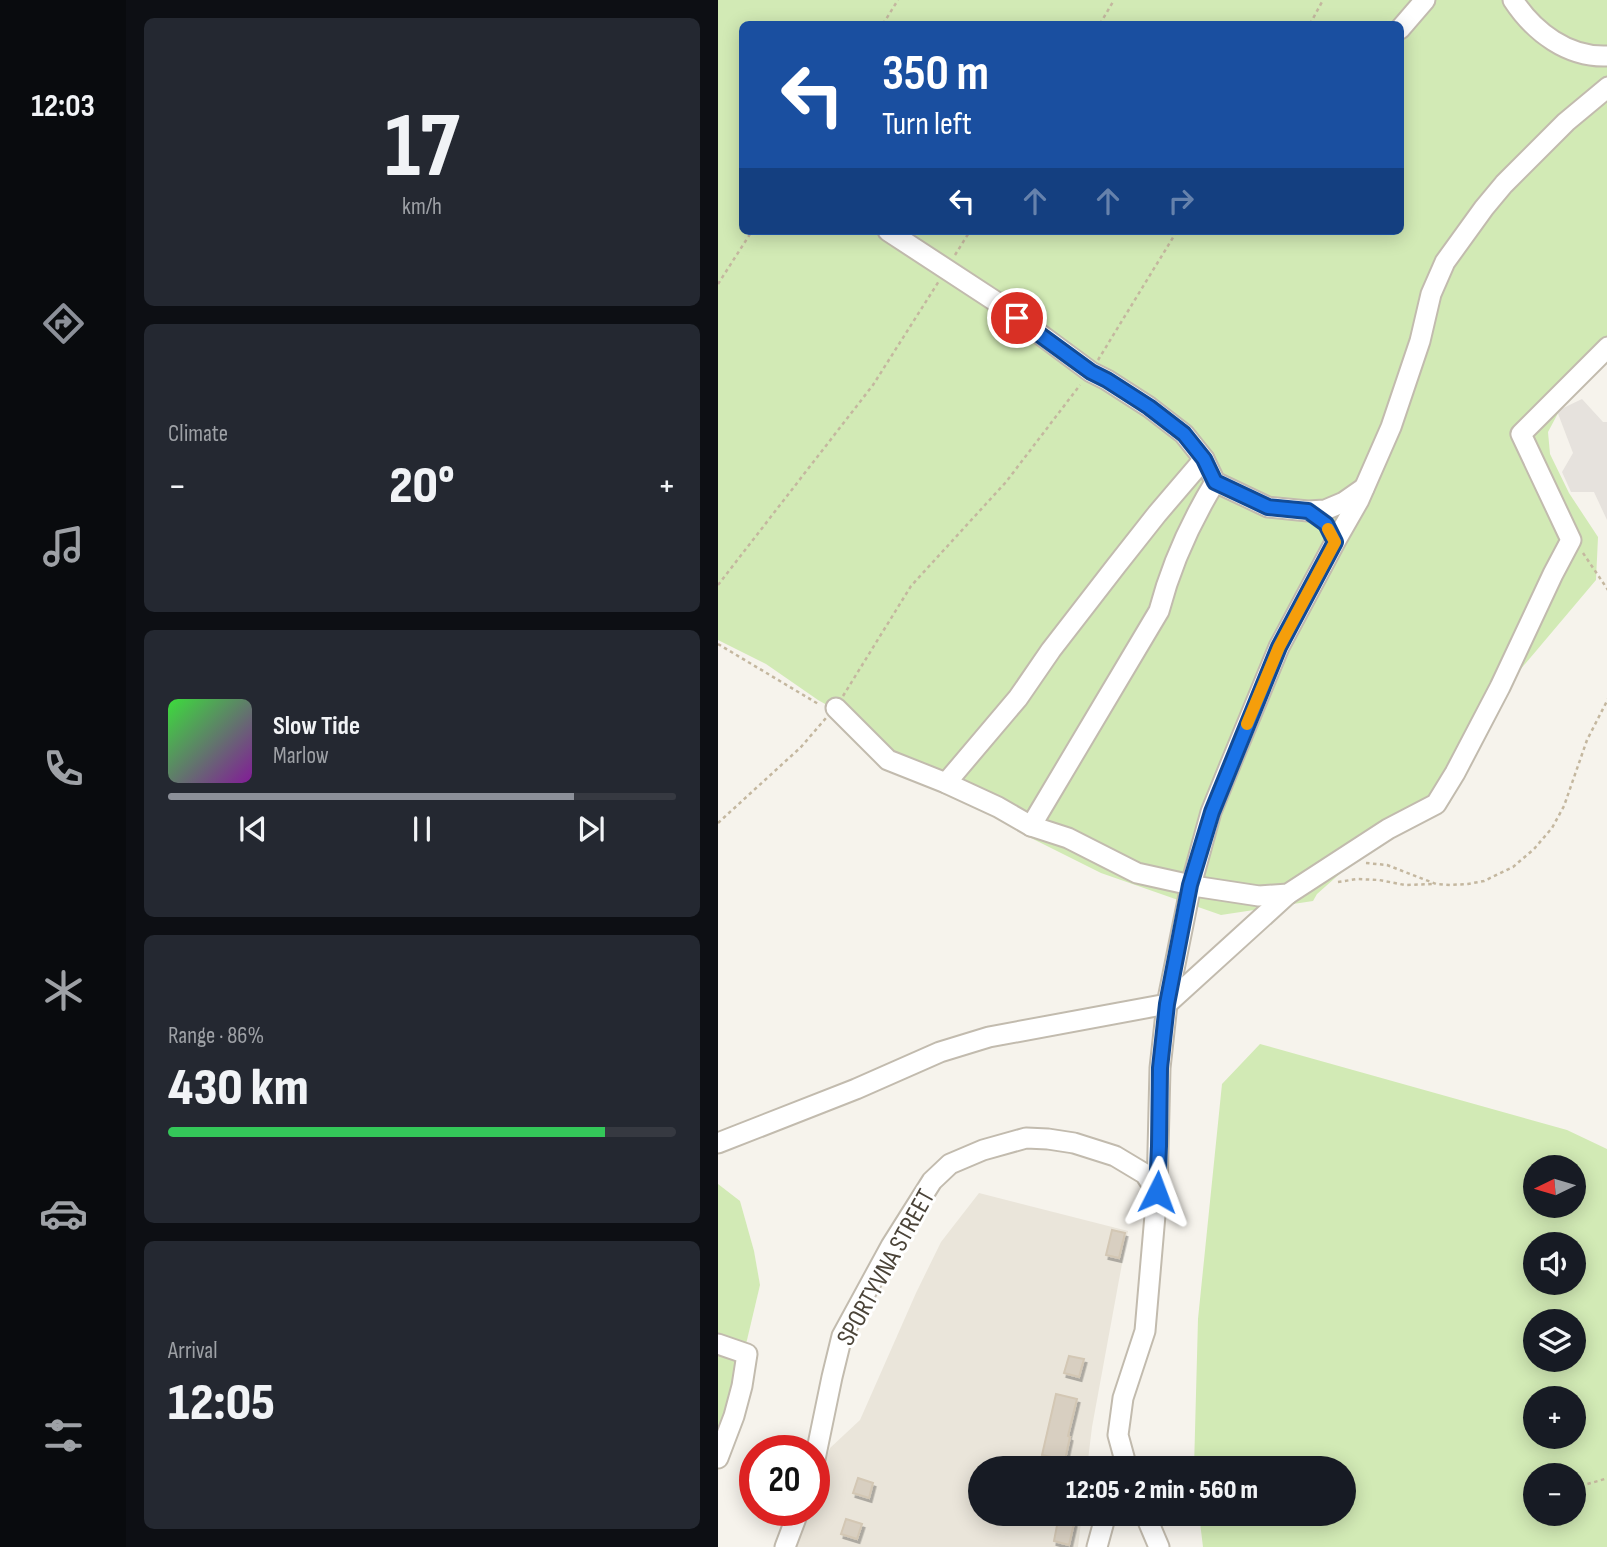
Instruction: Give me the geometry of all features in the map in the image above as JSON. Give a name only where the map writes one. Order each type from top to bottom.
[{"type":"street","points":[[1404,24],[1425,0]]},
{"type":"street","points":[[1512,0],[1533,25],[1557,43],[1586,55],[1608,56]]},
{"type":"street","points":[[1124,1456],[1118,1435],[1123,1398],[1145,1331],[1157,1192],[1160,1068],[1167,1004],[1190,885],[1212,812],[1279,647],[1359,500],[1391,427],[1420,341],[1431,294],[1445,262],[1504,184],[1566,122],[1608,87]]},
{"type":"street","points":[[894,235],[995,302],[1091,372],[1149,407],[1184,434],[1204,459],[1215,482],[1268,507],[1308,511],[1325,510],[1344,502],[1365,487]]},
{"type":"street","points":[[718,1143],[844,1094],[940,1052],[989,1037],[1167,1004],[1288,894],[1335,873],[1388,829],[1436,804],[1500,687],[1571,540],[1521,434],[1608,347]]},
{"type":"street","points":[[946,783],[1017,698],[1148,525],[1204,459]]},
{"type":"street","points":[[1031,826],[1158,611],[1182,541],[1215,482]]},
{"type":"street","points":[[1308,511],[1326,524],[1335,542]]},
{"type":"street","points":[[836,708],[888,760],[946,783],[1031,826],[1068,838],[1137,873],[1259,896],[1288,894]]},
{"type":"street","name":"SPORTYVNA STREET","points":[[820,1435],[842,1336],[891,1246],[932,1181],[950,1164],[983,1150],[1026,1138],[1048,1139],[1074,1143],[1115,1156],[1145,1174],[1157,1192]]},
{"type":"street","points":[[718,1344],[747,1354],[734,1416],[718,1458]]},
{"type":"street","points":[[785,1547],[792,1526]]},
{"type":"street","points":[[1097,1547],[1103,1526]]},
{"type":"street","points":[[1150,1526],[1159,1547]]},
{"type":"path","points":[[885,21],[898,0]]},
{"type":"path","points":[[1102,21],[1114,0]]},
{"type":"path","points":[[1312,21],[1323,0]]},
{"type":"path","points":[[718,284],[749,235]]},
{"type":"path","points":[[718,585],[873,385],[967,235]]},
{"type":"path","points":[[718,823],[801,747],[836,708],[911,586],[1006,482],[1091,372],[1176,235]]},
{"type":"path","points":[[1571,540],[1608,590]]},
{"type":"path","points":[[718,644],[816,703],[827,708],[836,708]]},
{"type":"path","points":[[1335,873],[1357,879],[1405,885],[1468,884],[1483,881],[1513,867],[1534,849],[1552,828],[1564,806],[1587,740],[1608,699]]},
{"type":"path","points":[[1335,873],[1358,862],[1387,865],[1436,884]]},
{"type":"path","points":[[1586,1484],[1608,1478]]},
{"type":"shaded area","points":[[1582,399],[1603,422],[1607,422],[1607,520],[1594,492],[1571,492],[1562,472],[1573,453],[1557,411]]},
{"type":"shaded area","points":[[979,1193],[1128,1231],[1088,1456],[968,1456],[968,1526],[1081,1526],[1078,1547],[794,1547],[802,1526],[830,1526],[830,1448],[860,1420],[941,1242]]},
{"type":"green space","points":[[718,0],[1607,0],[1607,359],[1582,387],[1565,400],[1548,432],[1550,454],[1569,493],[1598,537],[1596,580],[1503,690],[1450,803],[1370,847],[1317,894],[1313,901],[1221,915],[1101,873],[1023,834],[970,787],[899,760],[857,722],[818,700],[766,664],[718,640]]},
{"type":"green space","points":[[1260,1044],[1567,1130],[1607,1149],[1607,1547],[1203,1547],[1200,1526],[1356,1526],[1356,1456],[1194,1456],[1198,1319],[1222,1084]]},
{"type":"green space","points":[[718,1184],[740,1201],[760,1285],[747,1340],[718,1430]]},
{"type":"building","points":[[1112,1230],[1125,1233],[1119,1258],[1106,1255]]},
{"type":"building","points":[[1069,1356],[1084,1359],[1079,1377],[1064,1373]]},
{"type":"building","points":[[1056,1394],[1077,1399],[1066,1456],[1042,1455]]},
{"type":"building","points":[[858,1478],[873,1483],[869,1498],[853,1493]]},
{"type":"building","points":[[846,1519],[862,1524],[857,1539],[841,1534]]},
{"type":"building","points":[[1057,1526],[1073,1526],[1069,1545],[1054,1541]]},
{"type":"slow traffic","points":[[1247,724],[1279,647],[1335,542],[1328,529]]},
{"type":"route","points":[[1017,318],[1091,372],[1149,407],[1184,434],[1204,459],[1215,482],[1268,507],[1308,511],[1326,524],[1335,542],[1279,647],[1212,812],[1190,885],[1167,1004],[1160,1068],[1157,1192]]}]
